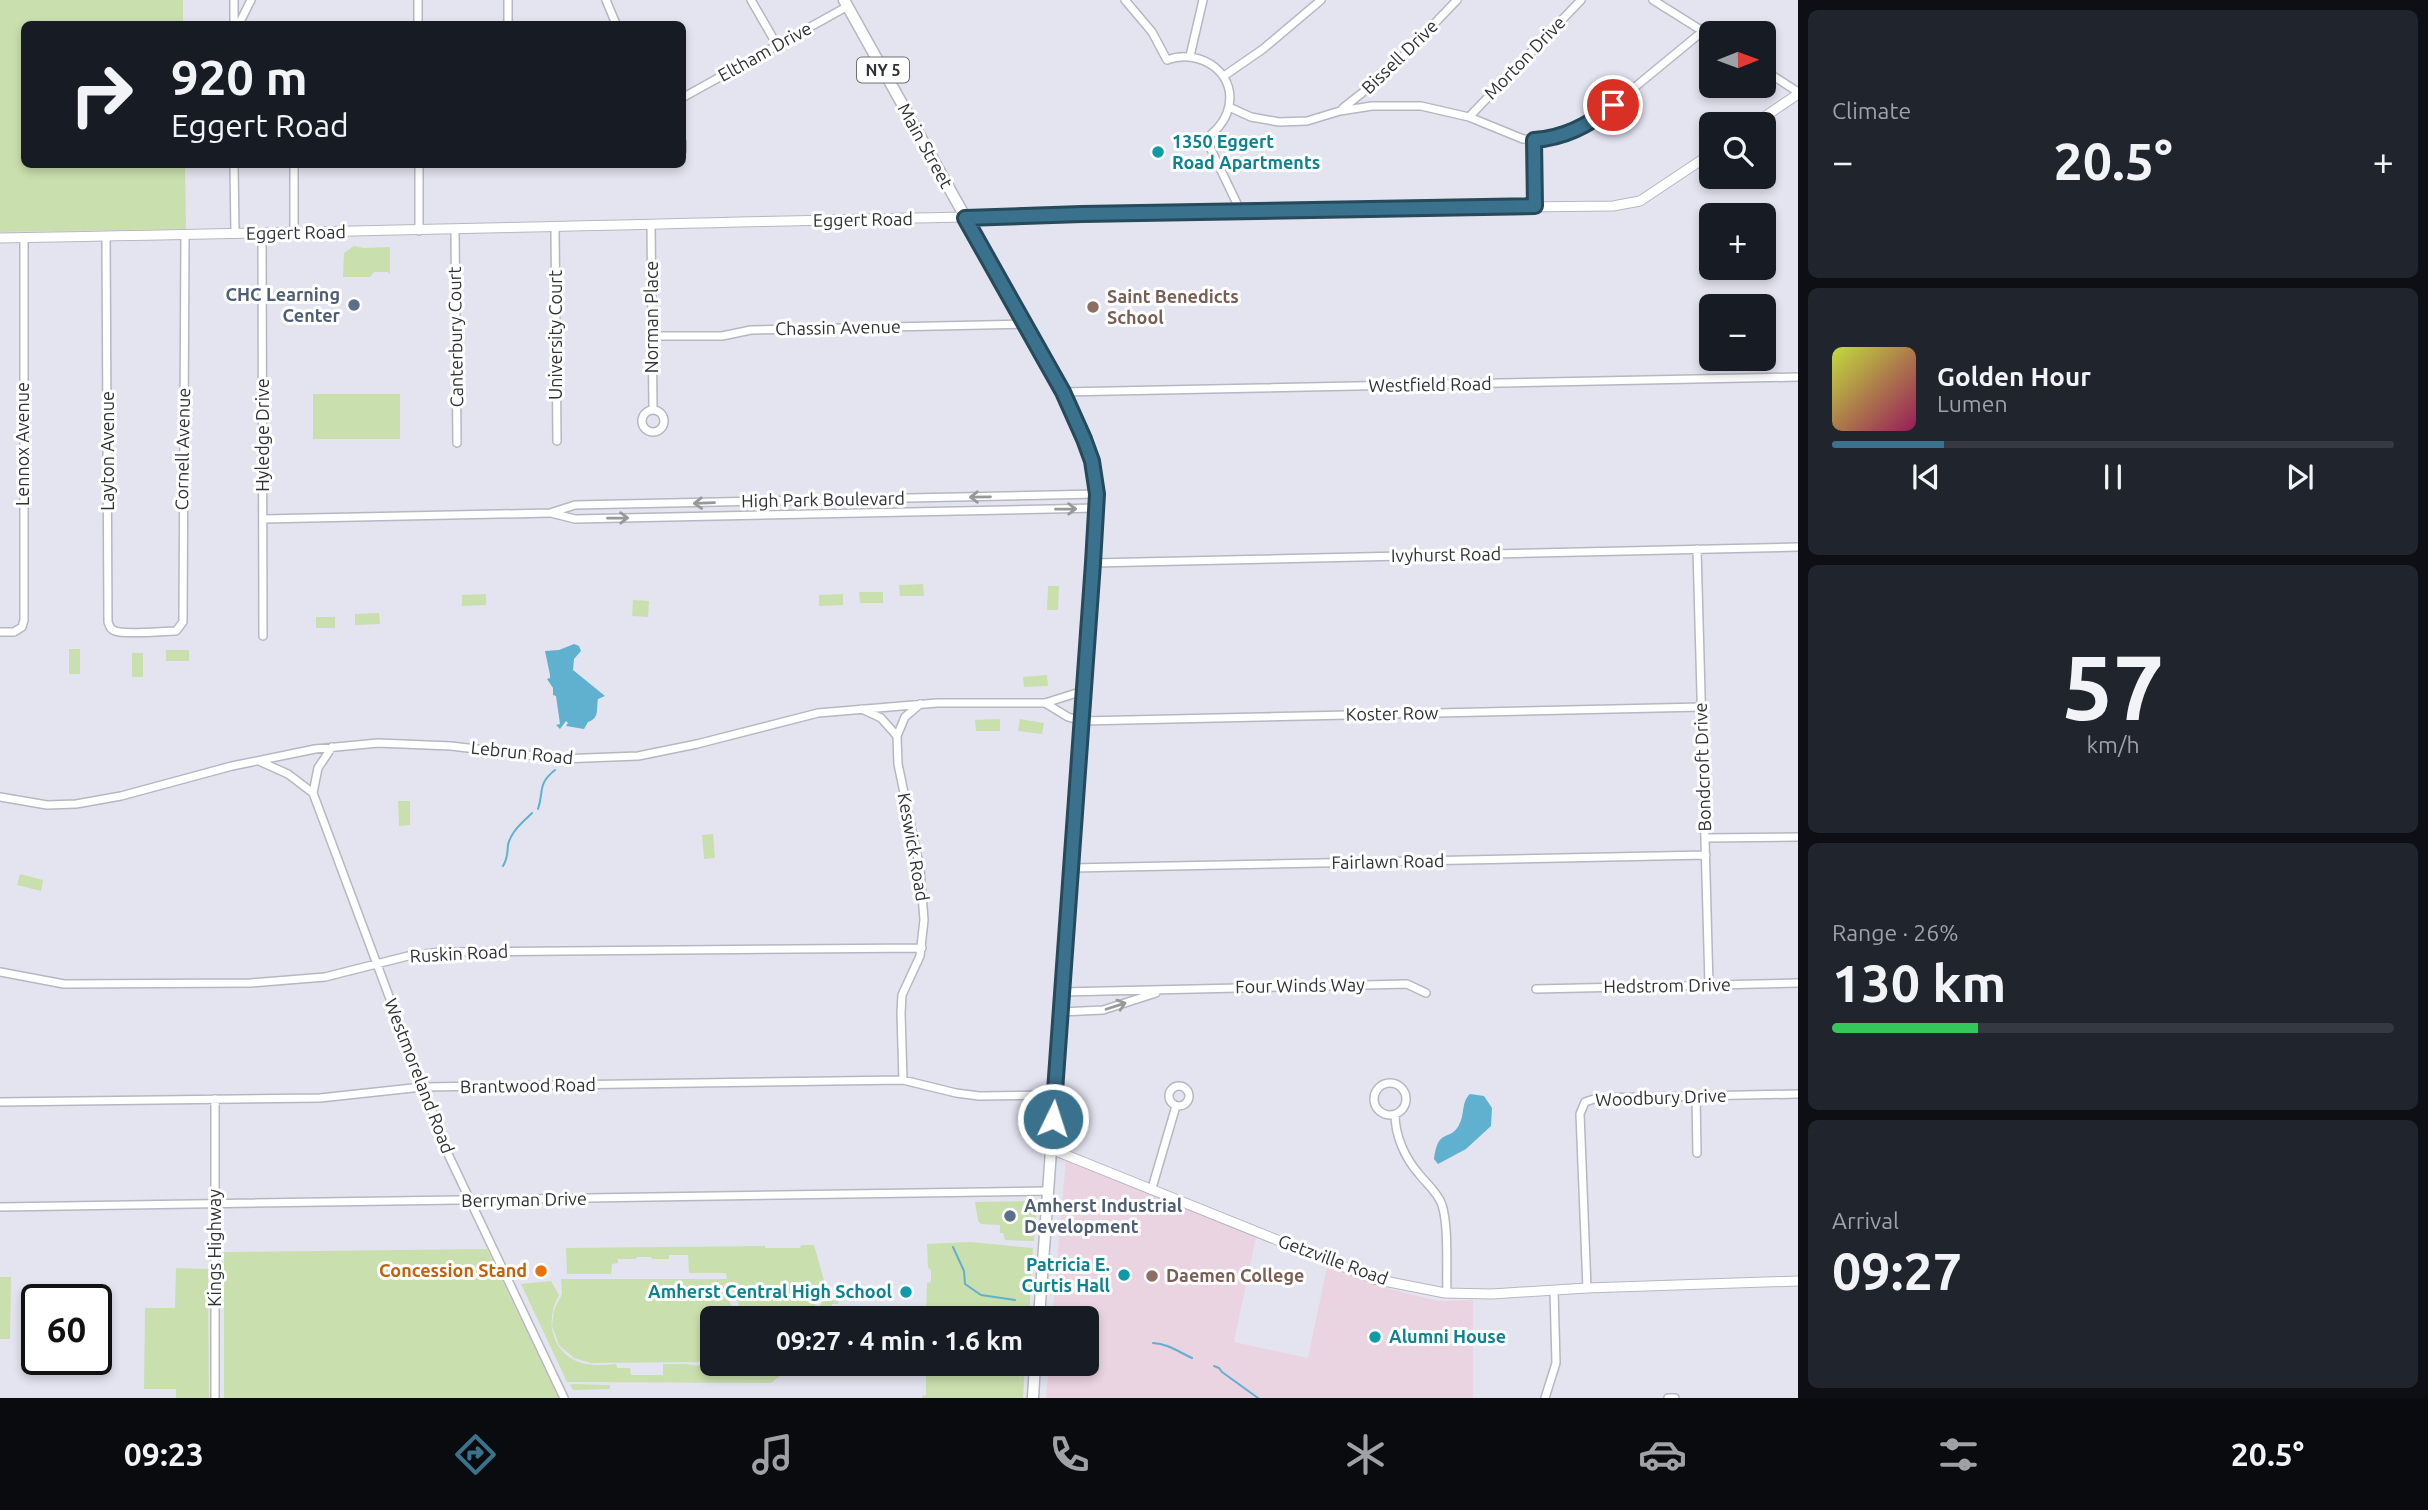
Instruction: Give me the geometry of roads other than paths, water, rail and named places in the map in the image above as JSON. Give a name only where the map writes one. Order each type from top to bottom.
[{"type":"main road","name":"Main Street","points":[[846,3],[1063,392],[1092,461],[1097,494],[1040,1306]]},
{"type":"main road","points":[[1033,1398],[1034,1376]]},
{"type":"street","points":[[234,0],[236,21]]},
{"type":"street","points":[[238,21],[251,0]]},
{"type":"street","points":[[418,0],[418,21]]},
{"type":"street","points":[[508,0],[508,21]]},
{"type":"street","points":[[606,0],[615,21]]},
{"type":"street","points":[[751,0],[777,45]]},
{"type":"street","points":[[1125,0],[1147,26],[1167,60],[1190,55],[1206,60],[1224,76],[1229,93],[1229,107],[1222,123],[1206,139],[1241,212]]},
{"type":"street","points":[[1190,55],[1203,0]]},
{"type":"street","points":[[1224,76],[1263,49],[1321,0]]},
{"type":"street","name":"Bissell Drive","points":[[1340,111],[1369,89],[1408,52],[1457,0]]},
{"type":"street","name":"Morton Drive","points":[[1469,117],[1581,0]]},
{"type":"street","points":[[1653,0],[1699,29]]},
{"type":"street","name":"Eltham Drive","points":[[686,96],[846,3]]},
{"type":"street","points":[[1229,107],[1251,117],[1279,122],[1307,121],[1340,111],[1372,106],[1421,106],[1469,117],[1513,137],[1534,140],[1565,134],[1601,115],[1699,34]]},
{"type":"street","points":[[1771,112],[1798,93],[1776,78]]},
{"type":"street","points":[[1369,89],[1372,106]]},
{"type":"street","points":[[1534,140],[1535,206]]},
{"type":"street","name":"Eggert Road","points":[[0,237],[1613,206],[1640,201],[1699,162]]},
{"type":"street","points":[[234,168],[235,234]]},
{"type":"street","points":[[294,168],[294,233]]},
{"type":"street","points":[[419,168],[419,231]]},
{"type":"street","name":"Norman Place","points":[[651,225],[653,409]]},
{"type":"street","name":"University Court","points":[[555,228],[556,441]]},
{"type":"street","name":"Canterbury Court","points":[[455,230],[457,443]]},
{"type":"street","name":"Hyledge Drive","points":[[262,233],[263,636]]},
{"type":"street","name":"Cornell Avenue","points":[[146,632],[176,631],[183,622],[185,234]]},
{"type":"street","name":"Layton Avenue","points":[[106,236],[108,622],[111,629],[117,632],[146,632]]},
{"type":"street","name":"Lennox Avenue","points":[[0,632],[14,632],[22,627],[24,620],[24,237]]},
{"type":"street","name":"Chassin Avenue","points":[[653,336],[722,337],[751,330],[1025,324]]},
{"type":"street","name":"Westfield Road","points":[[1063,392],[1798,377]]},
{"type":"street","name":"High Park Boulevard","points":[[550,513],[575,505],[1097,494]]},
{"type":"street","points":[[1012,496],[1012,510]]},
{"type":"street","points":[[810,501],[810,514]]},
{"type":"street","name":"High Park Boulevard","points":[[262,519],[550,513],[575,519],[1097,508]]},
{"type":"street","name":"Ivyhurst Road","points":[[1093,563],[1798,547]]},
{"type":"street","name":"Bondcroft Drive","points":[[1697,549],[1709,985]]},
{"type":"street","name":"Lebrun Road","points":[[0,797],[47,806],[76,804],[121,796],[232,766],[331,747],[407,742],[544,758],[601,759],[656,753],[792,718],[859,708],[921,704],[1045,703],[1083,691]]},
{"type":"street","name":"Lebrun Road","points":[[1045,703],[1066,716],[1082,721]]},
{"type":"street","points":[[859,708],[881,718],[897,736],[905,718],[921,704]]},
{"type":"street","name":"Koster Row","points":[[1082,721],[1702,708]]},
{"type":"street","name":"Keswick Road","points":[[897,736],[898,764],[923,892],[922,948],[902,995],[903,1080]]},
{"type":"street","points":[[259,761],[288,774],[313,793],[318,768],[331,747]]},
{"type":"street","name":"Westmoreland Road","points":[[313,793],[322,810],[448,1154],[564,1398]]},
{"type":"street","points":[[1705,838],[1798,836]]},
{"type":"street","name":"Fairlawn Road","points":[[1071,868],[1706,855]]},
{"type":"street","name":"Ruskin Road","points":[[0,972],[64,984],[227,984],[325,977],[408,956],[441,952],[922,948]]},
{"type":"street","name":"Hedstrom Drive","points":[[1536,989],[1798,983]]},
{"type":"street","name":"Four Winds Way","points":[[1062,992],[1407,984],[1426,993]]},
{"type":"street","name":"Four Winds Way","points":[[1061,1013],[1103,1010],[1171,989]]},
{"type":"street","name":"Brantwood Road","points":[[0,1102],[320,1098],[422,1087],[903,1080],[968,1095],[1055,1095]]},
{"type":"street","points":[[1386,1083],[1397,1085],[1404,1092],[1403,1108],[1395,1114],[1385,1114],[1374,1104],[1377,1089],[1386,1083]]},
{"type":"street","name":"Woodbury Drive","points":[[1587,1288],[1580,1114],[1588,1100],[1798,1094]]},
{"type":"street","points":[[1696,1096],[1697,1153]]},
{"type":"street","name":"Kings Highway","points":[[215,1099],[215,1398]]},
{"type":"street","points":[[1152,1188],[1176,1106]]},
{"type":"street","points":[[1395,1114],[1395,1127],[1409,1161],[1442,1205],[1447,1293]]},
{"type":"street","name":"Getzville Road","points":[[1051,1149],[1374,1279],[1447,1293],[1798,1282]]},
{"type":"street","name":"Berryman Drive","points":[[0,1207],[1048,1191]]},
{"type":"street","points":[[1545,1398],[1556,1363],[1554,1290]]},
{"type":"street","points":[[1668,1398],[1675,1398]]},
{"type":"water","points":[[574,644],[579,646],[581,651],[574,659],[573,670],[605,696],[598,699],[596,716],[584,729],[566,726],[566,721],[560,729],[556,725],[560,724],[556,696],[553,695],[553,688],[547,679],[550,675],[545,651],[559,650]]},
{"type":"water","points":[[1470,1094],[1484,1096],[1492,1108],[1491,1126],[1466,1149],[1438,1164],[1434,1159],[1438,1143],[1456,1130],[1465,1101]]},
{"type":"waterway","points":[[538,809],[543,784],[555,770]]},
{"type":"waterway","points":[[503,866],[512,835],[532,813]]},
{"type":"waterway","points":[[953,1247],[964,1271],[965,1284],[981,1295],[1015,1300]]},
{"type":"waterway","points":[[1153,1343],[1168,1346],[1192,1358]]},
{"type":"waterway","points":[[1214,1366],[1258,1398]]},
{"type":"place","name":"1350 Eggert Road Apartments","points":[[1158,152]]},
{"type":"place","name":"CHC Learning Center","points":[[354,305]]},
{"type":"place","name":"Saint Benedicts School","points":[[1093,307]]},
{"type":"place","name":"Amherst Industrial Development","points":[[1010,1216]]},
{"type":"place","name":"Concession Stand","points":[[541,1271]]},
{"type":"place","name":"Patricia E. Curtis Hall","points":[[1124,1275]]},
{"type":"place","name":"Daemen College","points":[[1152,1276]]},
{"type":"place","name":"Amherst Central High School","points":[[906,1292]]},
{"type":"place","name":"Alumni House","points":[[1375,1337]]}]
